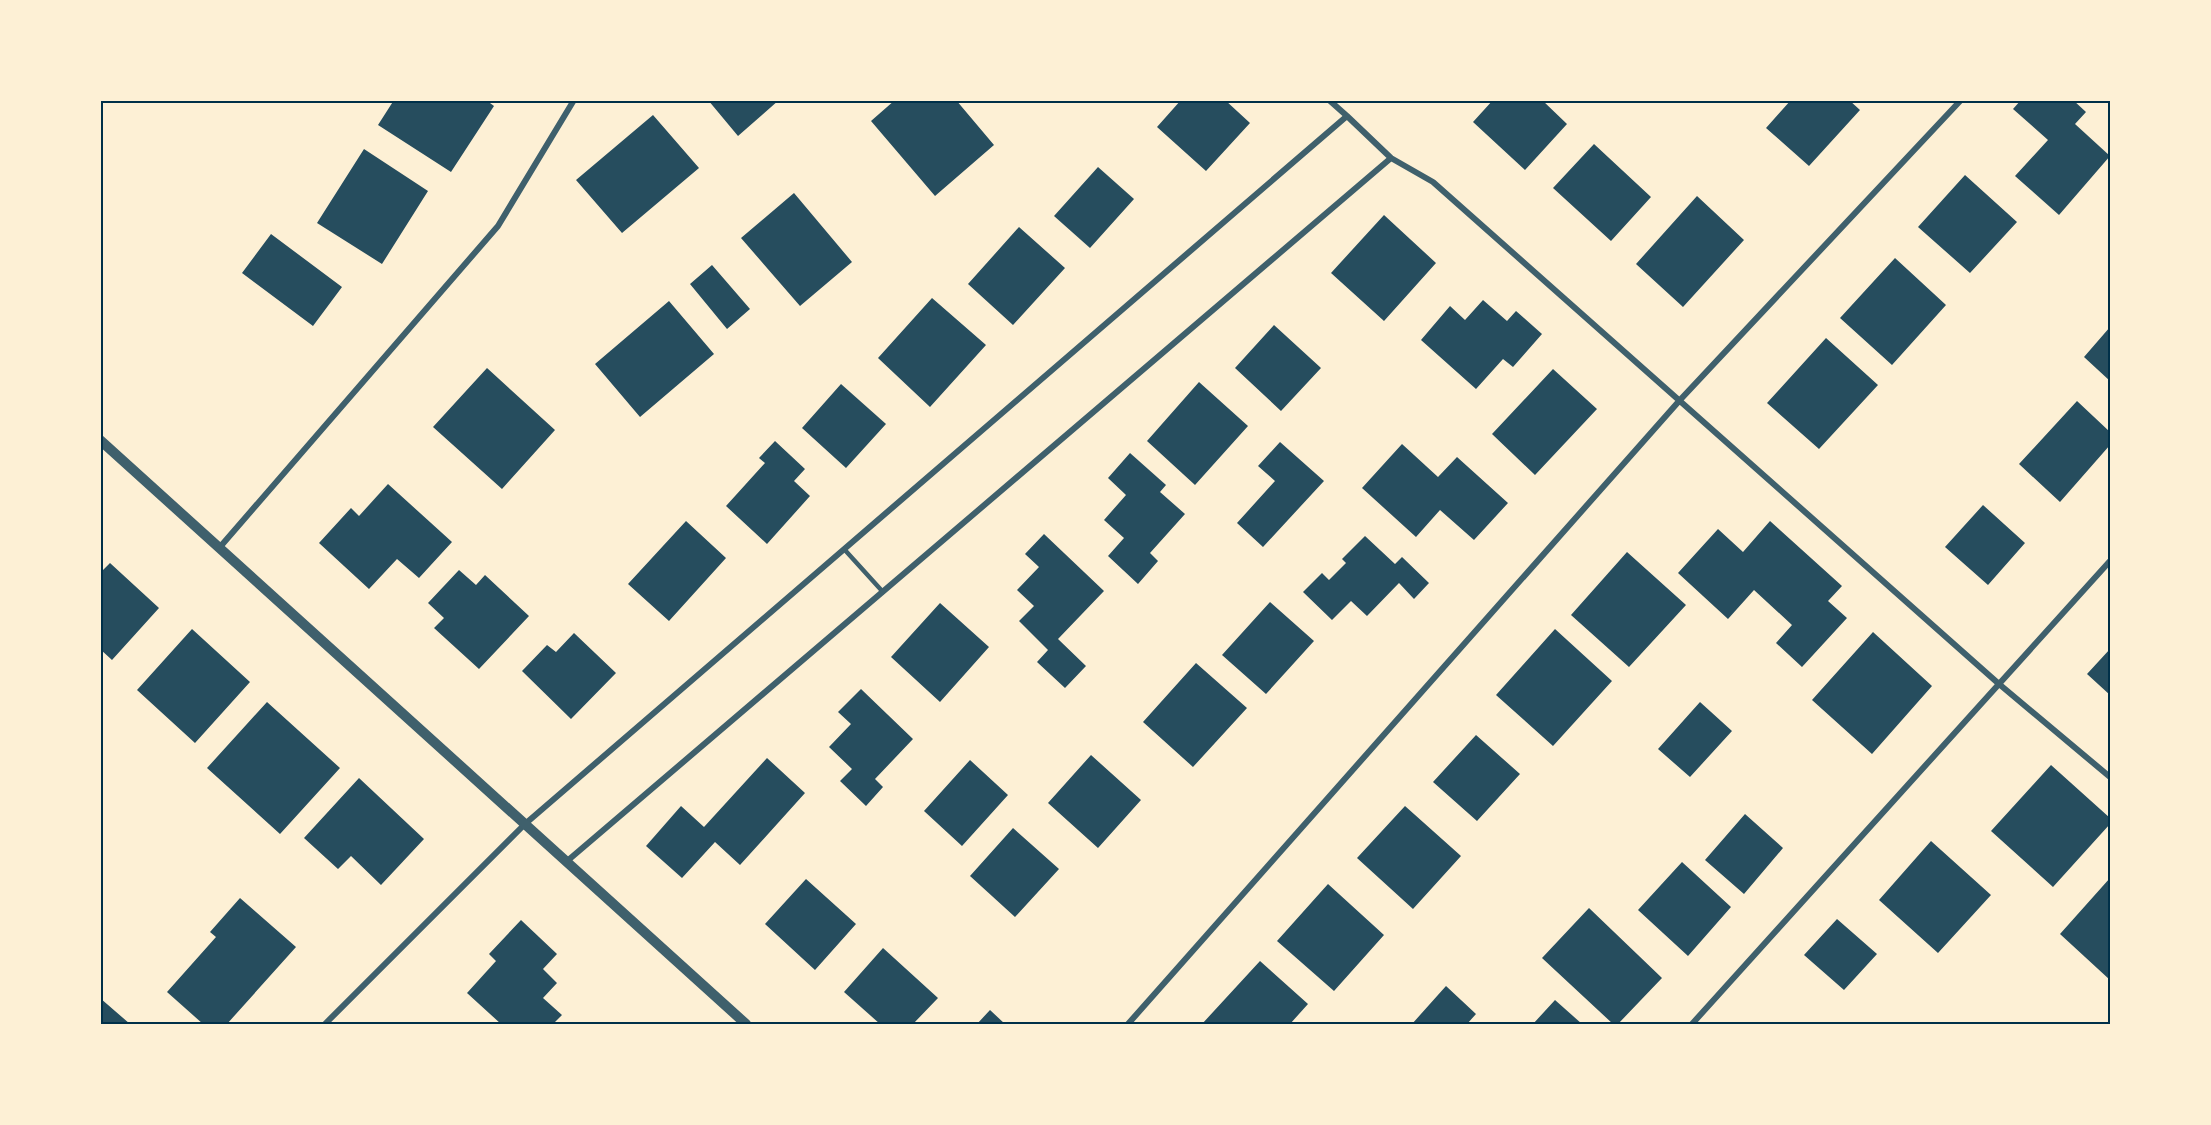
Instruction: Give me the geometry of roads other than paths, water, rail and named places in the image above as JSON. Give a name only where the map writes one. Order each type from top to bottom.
[{"type":"street","points":[[220,547],[498,226],[574,100]]},
{"type":"street","points":[[1329,100],[1391,158],[1433,182],[1999,684],[2110,777]]},
{"type":"street","points":[[1128,1024],[1680,400],[1961,100]]},
{"type":"street","points":[[325,1024],[525,824],[1347,116]]},
{"type":"street","points":[[566,863],[1391,158]]},
{"type":"street","points":[[100,440],[746,1024]]},
{"type":"street","points":[[1692,1024],[2110,561]]},
{"type":"lane","points":[[844,549],[883,592]]}]
